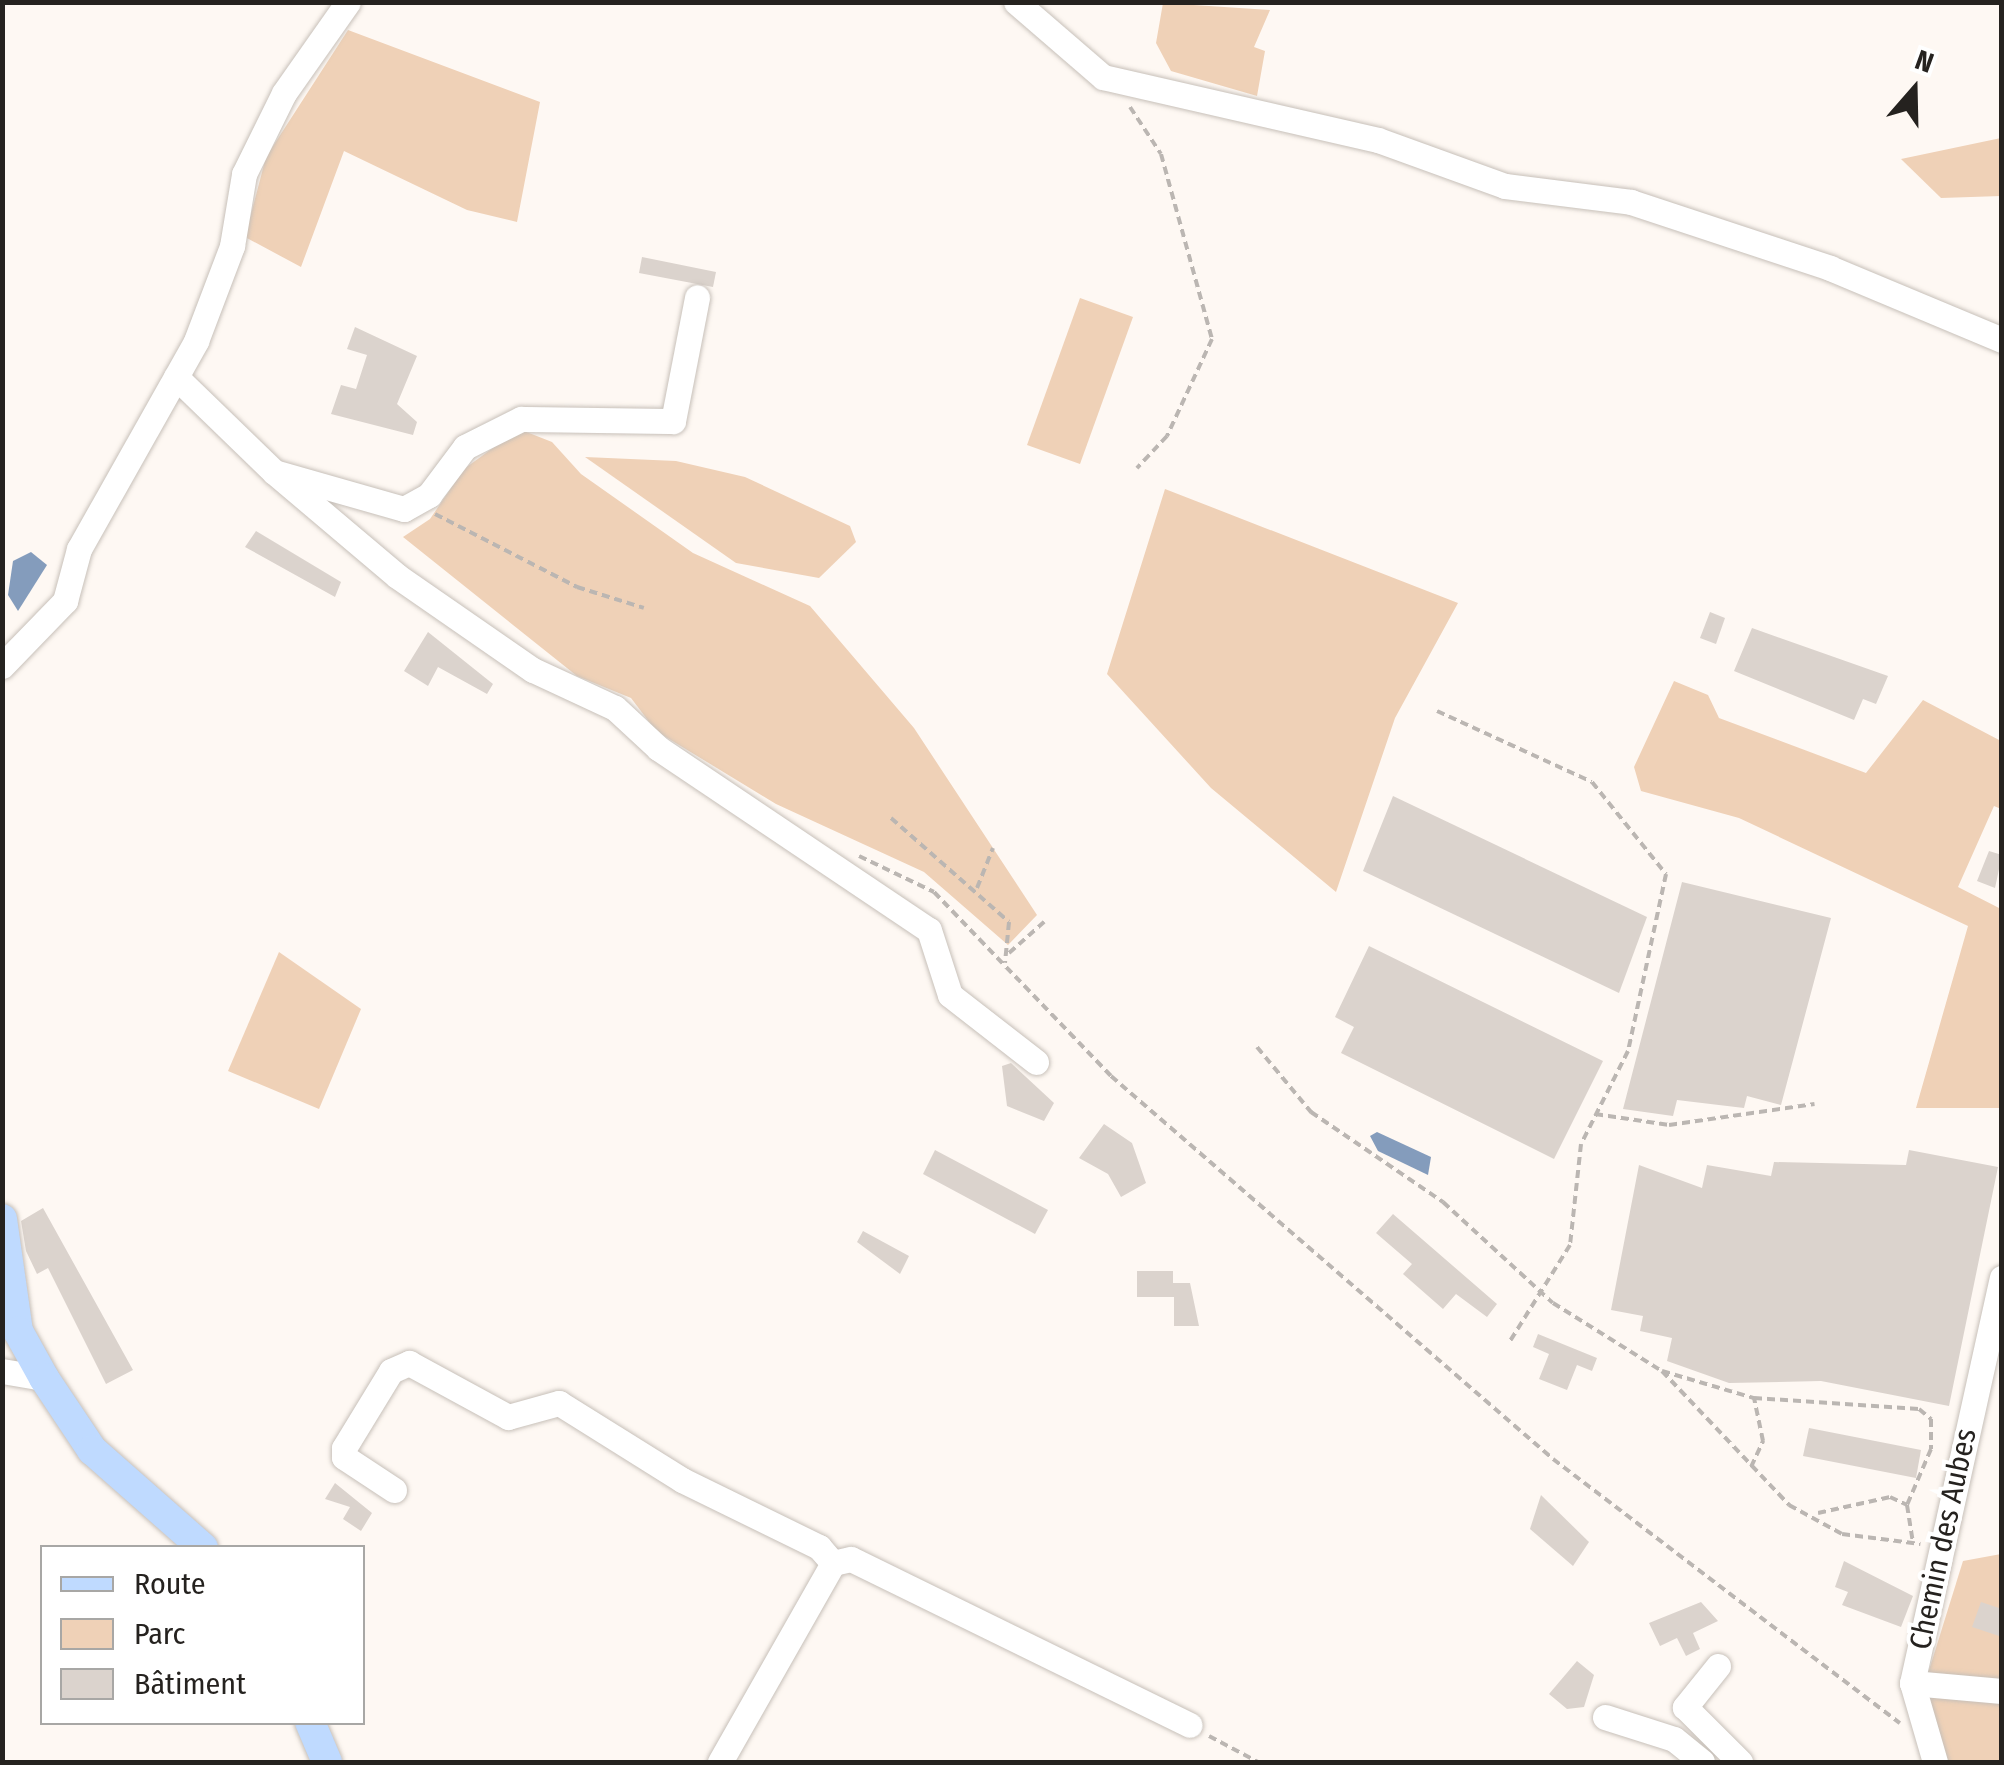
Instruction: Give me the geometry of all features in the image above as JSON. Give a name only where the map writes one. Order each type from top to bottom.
[{"type":"main road","points":[[2,1219],[18,1331],[44,1378],[92,1450],[200,1545]]},
{"type":"main road","points":[[311,1725],[327,1762]]},
{"type":"street","points":[[2,666],[65,601],[79,548],[176,377],[232,246],[244,174],[284,93],[348,2]]},
{"type":"street","points":[[1016,2],[1117,81],[1378,140],[1505,186],[1631,202],[1830,268],[2000,339]]},
{"type":"street","points":[[274,472],[417,506],[466,447],[521,419],[673,421],[698,297]]},
{"type":"street","points":[[176,377],[274,472],[398,576],[534,670],[615,708],[658,748],[929,930],[950,995],[1036,1062]]},
{"type":"street","name":"Chemin des Aubes","points":[[1912,1683],[1938,1550],[2002,1278]]},
{"type":"street","points":[[394,1490],[344,1458],[344,1448],[391,1371],[408,1363],[508,1417],[559,1403],[834,1563],[852,1559],[1190,1726]]},
{"type":"street","points":[[2,1371],[44,1378]]},
{"type":"street","points":[[720,1762],[834,1563]]},
{"type":"street","points":[[1718,1666],[1685,1707],[1740,1762]]},
{"type":"street","points":[[1954,1762],[1931,1752],[1912,1683],[2002,1690]]},
{"type":"street","points":[[1605,1717],[1674,1739],[1702,1762]]},
{"type":"path","points":[[1117,81],[1162,154],[1212,339],[1167,436],[1137,468]]},
{"type":"path","points":[[417,506],[577,587],[644,608]]},
{"type":"path","points":[[1436,711],[1592,782],[1666,874],[1628,1050],[1581,1144],[1570,1245],[1544,1295],[1510,1341]]},
{"type":"path","points":[[891,818],[977,888],[1008,922],[1009,953],[1005,964]]},
{"type":"path","points":[[977,888],[993,848]]},
{"type":"path","points":[[843,850],[934,892],[1110,1076],[1554,1459],[1931,1752]]},
{"type":"path","points":[[1009,953],[1044,922]]},
{"type":"path","points":[[1257,1047],[1310,1112],[1443,1202],[1544,1295],[1662,1370],[1754,1398],[1920,1409],[1931,1419],[1931,1449],[1907,1504],[1913,1541]]},
{"type":"path","points":[[1595,1114],[1669,1125],[1814,1104]]},
{"type":"path","points":[[1662,1370],[1750,1468],[1789,1504],[1818,1513],[1842,1534],[1913,1541],[1938,1550]]},
{"type":"path","points":[[1750,1468],[1763,1440],[1754,1398]]},
{"type":"path","points":[[1818,1513],[1890,1497],[1907,1504]]},
{"type":"path","points":[[1190,1726],[1258,1762]]},
{"type":"green space","points":[[1163,3],[1270,10],[1254,47],[1265,51],[1257,96],[1171,71],[1156,43]]},
{"type":"green space","points":[[348,30],[540,102],[517,222],[467,210],[344,151],[301,267],[245,237],[266,157]]},
{"type":"green space","points":[[2001,138],[2001,196],[1941,198],[1901,159]]},
{"type":"green space","points":[[1080,298],[1133,317],[1080,464],[1027,445]]},
{"type":"green space","points":[[519,429],[552,442],[581,474],[693,553],[810,606],[914,728],[1037,915],[1008,945],[924,872],[776,804],[656,731],[631,698],[577,676],[403,537],[430,519],[464,469]]},
{"type":"green space","points":[[585,457],[676,461],[745,477],[850,526],[856,542],[819,578],[736,563]]},
{"type":"green space","points":[[1165,489],[1458,603],[1395,718],[1336,892],[1211,788],[1107,674]]},
{"type":"green space","points":[[1674,681],[1708,695],[1719,718],[1866,773],[1923,700],[2001,741],[2001,809],[1994,806],[1958,887],[2001,909],[2001,1108],[1916,1108],[1968,926],[1739,818],[1641,791],[1634,767]]},
{"type":"green space","points":[[279,952],[361,1009],[319,1109],[228,1071]]},
{"type":"green space","points":[[2001,1554],[2001,1762],[1944,1762],[1921,1696],[1963,1561]]},
{"type":"water","points":[[31,552],[47,565],[18,611],[8,595],[13,561]]},
{"type":"water","points":[[1377,1132],[1431,1157],[1428,1175],[1378,1151],[1370,1136]]},
{"type":"building","points":[[642,257],[716,272],[713,287],[639,273]]},
{"type":"building","points":[[355,327],[417,356],[397,404],[417,422],[413,435],[331,414],[341,385],[356,389],[367,355],[347,349]]},
{"type":"building","points":[[256,531],[341,582],[335,597],[245,547]]},
{"type":"building","points":[[1710,612],[1725,618],[1716,644],[1700,638]]},
{"type":"building","points":[[1752,628],[1888,676],[1876,704],[1863,699],[1854,720],[1734,671]]},
{"type":"building","points":[[428,632],[493,684],[487,694],[438,667],[428,686],[404,671]]},
{"type":"building","points":[[1393,796],[1647,917],[1619,993],[1363,871]]},
{"type":"building","points":[[1989,851],[2002,855],[1995,888],[1977,881]]},
{"type":"building","points":[[1682,882],[1831,918],[1781,1105],[1747,1096],[1744,1108],[1677,1100],[1673,1116],[1623,1109]]},
{"type":"building","points":[[1369,946],[1603,1061],[1554,1159],[1341,1053],[1354,1027],[1335,1017]]},
{"type":"building","points":[[1011,1063],[1054,1103],[1044,1121],[1007,1106],[1002,1066]]},
{"type":"building","points":[[1104,1124],[1132,1143],[1146,1183],[1121,1197],[1108,1174],[1079,1158]]},
{"type":"building","points":[[935,1150],[1048,1210],[1035,1234],[923,1174]]},
{"type":"building","points":[[1909,1150],[1998,1167],[1949,1406],[1821,1381],[1729,1383],[1667,1361],[1672,1338],[1640,1331],[1643,1316],[1611,1310],[1639,1165],[1702,1188],[1707,1165],[1771,1176],[1774,1162],[1906,1165]]},
{"type":"building","points":[[43,1208],[133,1370],[106,1384],[48,1268],[37,1274],[26,1251],[21,1221]]},
{"type":"building","points":[[1393,1214],[1497,1304],[1487,1317],[1456,1294],[1443,1309],[1403,1274],[1412,1264],[1376,1233]]},
{"type":"building","points":[[863,1231],[909,1256],[900,1274],[857,1242]]},
{"type":"building","points":[[1137,1271],[1173,1271],[1173,1283],[1190,1283],[1199,1326],[1174,1326],[1174,1297],[1137,1297]]},
{"type":"building","points":[[1538,1334],[1597,1358],[1592,1371],[1577,1365],[1567,1390],[1539,1379],[1549,1354],[1533,1347]]},
{"type":"building","points":[[1809,1428],[1921,1450],[1916,1478],[1803,1456]]},
{"type":"building","points":[[335,1483],[372,1513],[361,1531],[343,1519],[350,1507],[325,1499]]},
{"type":"building","points":[[1541,1495],[1589,1542],[1573,1566],[1530,1529]]},
{"type":"building","points":[[1844,1561],[1913,1596],[1901,1627],[1842,1605],[1848,1592],[1835,1587]]},
{"type":"building","points":[[1701,1602],[1718,1621],[1693,1633],[1700,1649],[1686,1656],[1677,1638],[1660,1646],[1649,1623]]},
{"type":"building","points":[[1981,1602],[2002,1609],[2002,1637],[1972,1627]]},
{"type":"building","points":[[1577,1661],[1594,1675],[1584,1707],[1567,1709],[1549,1694]]}]
